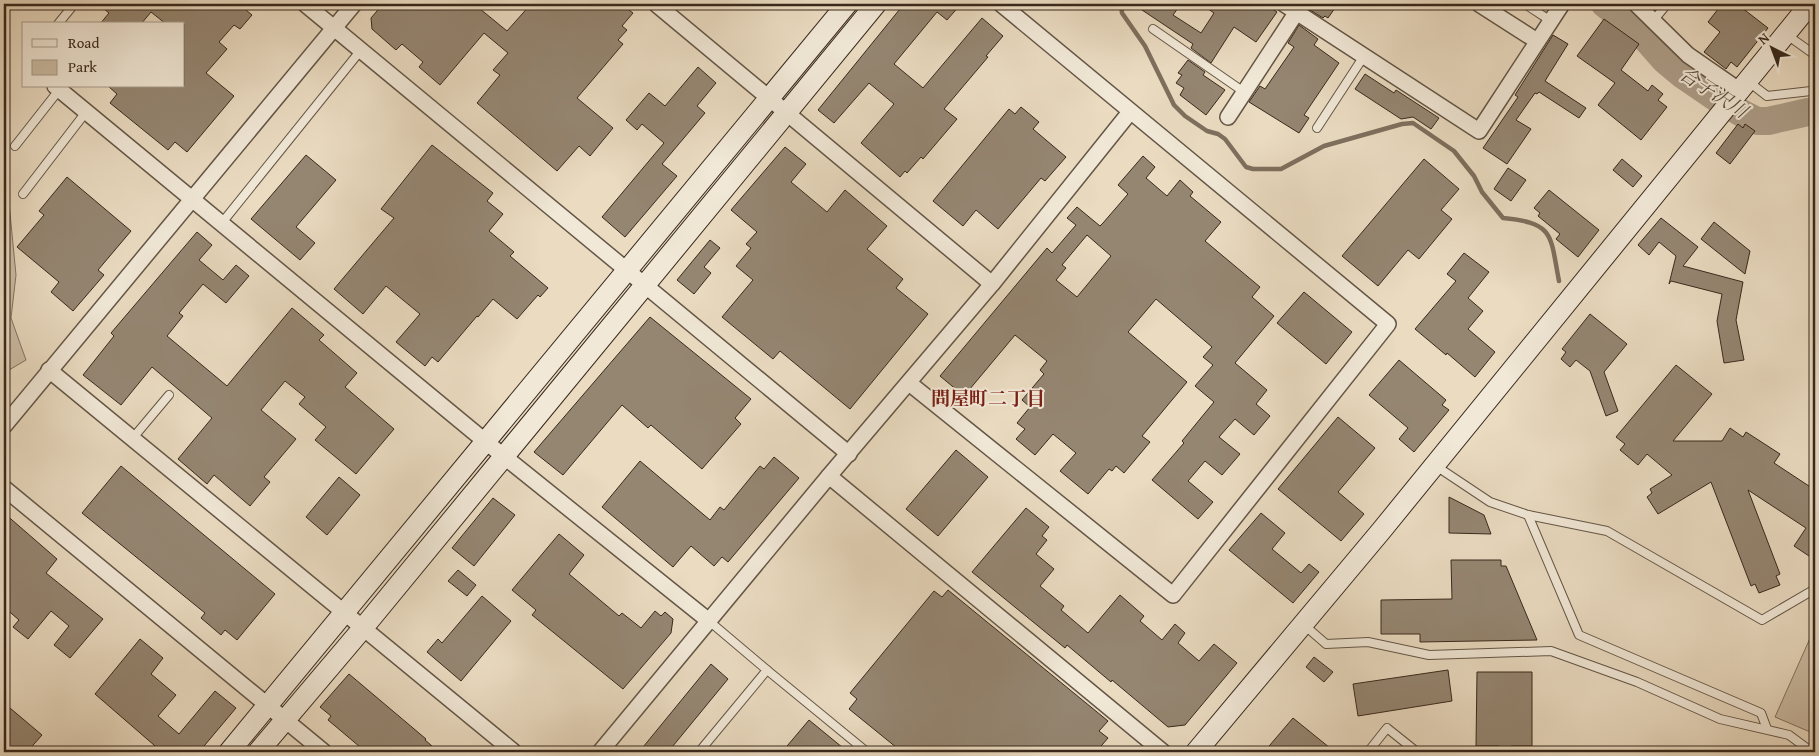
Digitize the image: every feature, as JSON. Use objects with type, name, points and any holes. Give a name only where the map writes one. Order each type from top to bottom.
[{"type":"street","points":[[305,4],[849,454]]},
{"type":"street","points":[[4,426],[354,4]]},
{"type":"street","points":[[656,4],[992,284]]},
{"type":"street","points":[[229,752],[847,4]]},
{"type":"street","points":[[258,752],[363,628],[876,4]]},
{"type":"street","points":[[909,383],[1173,595],[1388,324],[1000,4]]},
{"type":"street","points":[[1479,4],[1537,41]]},
{"type":"street","points":[[1228,118],[1294,6],[1364,56],[1479,132],[1562,4]]},
{"type":"street","points":[[1636,4],[1688,55],[1741,89]]},
{"type":"street","points":[[1196,752],[1435,465],[1810,4]]},
{"type":"street","points":[[57,88],[486,442],[709,621]]},
{"type":"street","points":[[600,752],[829,476],[992,284],[1130,112]]},
{"type":"street","points":[[49,370],[514,752]]},
{"type":"street","points":[[829,476],[1163,752]]},
{"type":"street","points":[[4,488],[324,752]]},
{"type":"lane","points":[[1524,4],[1551,21]]},
{"type":"lane","points":[[1653,21],[1667,4]]},
{"type":"lane","points":[[60,22],[71,8]]},
{"type":"lane","points":[[1153,29],[1244,92]]},
{"type":"lane","points":[[1785,34],[1815,55]]},
{"type":"lane","points":[[221,224],[361,50]]},
{"type":"lane","points":[[1318,128],[1364,56]]},
{"type":"lane","points":[[15,146],[57,88]]},
{"type":"lane","points":[[1741,89],[1768,96],[1811,90],[1815,92]]},
{"type":"lane","points":[[23,194],[86,112]]},
{"type":"lane","points":[[132,438],[168,395]]},
{"type":"lane","points":[[1435,465],[1490,502],[1528,515],[1608,531],[1762,620],[1815,589]]},
{"type":"lane","points":[[1528,515],[1579,635],[1761,712],[1767,729]]},
{"type":"lane","points":[[709,621],[867,752]]},
{"type":"lane","points":[[1303,624],[1326,644],[1368,642],[1429,655],[1551,651],[1637,682],[1720,719],[1767,729],[1789,736],[1812,752]]},
{"type":"lane","points":[[699,752],[767,670]]},
{"type":"lane","points":[[1368,752],[1387,728],[1417,752]]},
{"type":"green space","points":[[4,151],[16,275],[11,318],[26,360],[4,373]]},
{"type":"green space","points":[[1815,627],[1815,734],[1775,717]]},
{"type":"building","points":[[98,4],[252,4],[246,10],[252,15],[240,29],[234,25],[219,42],[227,49],[206,73],[234,96],[187,152],[175,142],[168,150],[110,103],[117,94],[110,88],[185,88],[185,22],[164,22],[151,12],[143,22],[102,22],[109,13]]},
{"type":"building","points":[[383,4],[474,4],[507,31],[531,4],[621,4],[633,13],[622,26],[627,30],[618,40],[623,44],[577,98],[613,128],[590,156],[579,146],[557,171],[477,103],[500,75],[493,70],[508,53],[484,33],[440,85],[419,67],[423,62],[402,44],[396,50],[372,29],[371,18]]},
{"type":"building","points":[[904,4],[961,4],[947,20],[937,12],[894,64],[923,88],[982,18],[1003,36],[986,56],[988,57],[944,109],[957,119],[923,159],[921,157],[907,173],[905,171],[900,177],[861,143],[894,104],[869,83],[834,123],[818,110]]},
{"type":"building","points":[[1133,4],[1181,4],[1173,15],[1201,33],[1214,13],[1201,4],[1265,4],[1277,12],[1256,42],[1234,27],[1211,63],[1191,48],[1193,44]]},
{"type":"building","points":[[1311,4],[1333,4],[1332,6],[1335,8],[1328,18],[1325,16],[1323,18],[1310,10]]},
{"type":"building","points":[[1722,4],[1737,4],[1768,28],[1737,67],[1731,62],[1726,69],[1704,52],[1720,32],[1708,22]]},
{"type":"building","points":[[1604,19],[1639,44],[1621,70],[1648,91],[1652,85],[1663,94],[1658,100],[1667,107],[1641,140],[1598,105],[1615,83],[1577,56]]},
{"type":"building","points":[[1299,25],[1318,39],[1314,45],[1339,63],[1304,115],[1309,118],[1299,133],[1249,102],[1260,86],[1265,89],[1294,47],[1288,43]]},
{"type":"building","points":[[1553,35],[1568,44],[1545,81],[1586,108],[1579,118],[1539,92],[1535,93],[1516,120],[1531,129],[1507,164],[1483,148],[1518,97],[1515,95]]},
{"type":"building","points":[[1188,60],[1205,72],[1203,75],[1225,90],[1206,115],[1180,95],[1184,88],[1176,83],[1182,75],[1178,73]]},
{"type":"building","points":[[698,67],[716,83],[697,106],[705,113],[662,164],[677,176],[625,237],[602,217],[664,143],[642,124],[637,130],[626,120],[649,93],[665,106]]},
{"type":"building","points":[[1365,74],[1394,93],[1396,90],[1439,118],[1431,129],[1413,117],[1401,119],[1355,89]]},
{"type":"building","points":[[1021,107],[1039,122],[1033,129],[1066,157],[1045,181],[1041,178],[998,229],[976,210],[963,226],[933,201],[1009,109],[1015,114]]},
{"type":"building","points":[[1738,124],[1743,128],[1745,124],[1755,131],[1730,164],[1716,153]]},
{"type":"building","points":[[432,145],[493,193],[487,201],[503,214],[489,231],[514,252],[510,256],[548,288],[540,297],[538,295],[517,319],[493,299],[438,362],[432,357],[425,366],[396,342],[420,314],[386,286],[363,314],[334,289],[394,218],[381,209]]},
{"type":"building","points":[[785,147],[806,164],[791,182],[827,212],[845,190],[887,226],[867,249],[903,279],[896,288],[928,314],[850,409],[780,351],[773,359],[722,317],[753,280],[736,266],[751,248],[746,244],[757,232],[731,210]]},
{"type":"building","points":[[306,155],[336,180],[296,227],[315,243],[300,260],[251,219]]},
{"type":"building","points":[[1143,156],[1155,167],[1146,178],[1167,196],[1180,180],[1193,192],[1190,196],[1221,222],[1205,241],[1260,287],[1252,297],[1274,316],[1235,363],[1267,390],[1256,404],[1270,416],[1254,435],[1235,419],[1219,437],[1240,454],[1222,475],[1205,461],[1188,481],[1213,502],[1198,519],[1152,480],[1184,443],[1182,441],[1214,402],[1195,386],[1213,365],[1203,357],[1212,347],[1156,299],[1128,332],[1187,382],[1142,436],[1150,442],[1124,473],[1116,466],[1112,471],[1109,469],[1088,494],[1060,471],[1076,453],[1053,434],[1035,455],[1016,439],[1025,429],[1017,423],[1030,407],[1022,400],[1044,374],[1040,370],[1047,361],[1015,335],[964,396],[940,376],[1047,248],[1052,253],[1076,225],[1067,218],[1077,207],[1100,226],[1128,194],[1118,185]],"holes":[[[1087,235],[1111,256],[1077,297],[1056,280],[1066,268],[1062,265]]]},
{"type":"building","points":[[1424,159],[1459,189],[1441,210],[1452,219],[1419,259],[1408,250],[1378,286],[1342,256]]},
{"type":"building","points":[[1622,159],[1642,176],[1633,187],[1613,170]]},
{"type":"building","points":[[1508,168],[1526,180],[1511,201],[1494,189]]},
{"type":"building","points":[[67,177],[131,231],[98,270],[104,275],[73,311],[51,292],[59,282],[17,247],[44,215],[39,211]]},
{"type":"building","points":[[1549,190],[1599,230],[1578,257],[1556,239],[1560,234],[1538,216],[1540,213],[1534,208]]},
{"type":"building","points":[[1661,218],[1698,247],[1683,266],[1743,282],[1736,320],[1744,360],[1724,363],[1717,321],[1722,294],[1671,281],[1669,284],[1676,256],[1659,242],[1649,255],[1638,245]]},
{"type":"building","points":[[1714,222],[1750,251],[1745,274],[1701,239]]},
{"type":"building","points":[[197,232],[212,245],[199,260],[223,280],[236,265],[249,276],[226,303],[203,284],[179,313],[183,316],[167,336],[227,386],[292,308],[324,335],[319,340],[357,373],[345,387],[394,429],[356,474],[315,440],[326,427],[299,404],[305,397],[285,381],[261,410],[296,439],[264,477],[270,482],[250,506],[214,475],[207,484],[178,459],[212,418],[152,367],[121,405],[83,375],[114,336],[111,333]]},
{"type":"building","points":[[710,240],[720,248],[704,267],[711,273],[694,294],[677,280]]},
{"type":"building","points":[[1464,253],[1489,272],[1468,298],[1483,311],[1468,329],[1495,352],[1475,377],[1415,329],[1456,281],[1447,274]]},
{"type":"building","points":[[1304,292],[1352,332],[1326,364],[1277,323]]},
{"type":"building","points":[[1590,314],[1627,344],[1604,372],[1618,411],[1606,416],[1590,371],[1576,360],[1570,367],[1561,359],[1566,352],[1562,349]]},
{"type":"building","points":[[650,317],[751,399],[735,418],[741,424],[702,469],[651,425],[648,428],[622,405],[563,475],[534,452]]},
{"type":"building","points":[[1399,360],[1446,400],[1442,405],[1449,410],[1414,452],[1399,439],[1408,428],[1369,395]]},
{"type":"building","points":[[1676,365],[1712,394],[1673,441],[1722,441],[1730,428],[1743,437],[1746,432],[1780,454],[1774,463],[1815,490],[1815,560],[1794,546],[1806,528],[1748,490],[1780,574],[1776,576],[1780,585],[1759,593],[1755,584],[1751,586],[1711,482],[1658,514],[1647,497],[1652,493],[1650,489],[1672,475],[1647,454],[1638,465],[1620,450],[1625,444],[1616,437]]},
{"type":"building","points":[[1338,417],[1375,448],[1338,492],[1364,514],[1341,541],[1278,489]]},
{"type":"building","points":[[956,450],[988,477],[938,536],[906,509]]},
{"type":"building","points":[[774,457],[799,478],[728,562],[722,557],[714,566],[691,546],[673,567],[602,507],[640,461],[710,520],[720,507],[724,510],[760,466],[764,469]]},
{"type":"building","points":[[121,466],[275,594],[237,640],[225,630],[221,635],[201,618],[205,613],[82,513]]},
{"type":"building","points":[[339,477],[360,495],[327,535],[306,517]]},
{"type":"building","points":[[1449,497],[1484,515],[1491,534],[1449,533]]},
{"type":"building","points":[[493,498],[515,515],[474,566],[452,548]]},
{"type":"building","points":[[1026,508],[1049,527],[1042,536],[1047,540],[1036,554],[1054,569],[1040,586],[1064,606],[1061,610],[1088,633],[1120,595],[1144,616],[1140,621],[1162,640],[1175,624],[1185,633],[1178,643],[1199,661],[1214,644],[1237,663],[1185,725],[1168,727],[1112,680],[1111,682],[1067,645],[1065,648],[972,572]]},
{"type":"building","points":[[4,513],[57,559],[46,573],[103,619],[70,658],[54,645],[69,626],[51,611],[28,639],[13,627],[19,620],[4,607]]},
{"type":"building","points":[[1261,513],[1285,533],[1272,549],[1301,573],[1309,564],[1319,572],[1293,603],[1229,550]]},
{"type":"building","points":[[559,534],[584,555],[569,574],[619,616],[622,613],[641,628],[655,611],[661,616],[665,612],[673,619],[671,633],[623,689],[532,615],[536,610],[512,590]]},
{"type":"building","points":[[1451,560],[1501,560],[1501,566],[1506,566],[1537,640],[1420,642],[1420,634],[1381,634],[1381,600],[1452,599]]},
{"type":"building","points":[[458,570],[476,585],[467,596],[448,581]]},
{"type":"building","points":[[948,590],[1108,721],[1099,731],[1108,738],[1096,752],[902,752],[849,709],[857,699],[850,693],[934,591],[942,597]]},
{"type":"building","points":[[482,596],[511,621],[461,681],[427,652],[438,639],[442,643]]},
{"type":"building","points":[[140,639],[163,658],[151,674],[176,695],[158,716],[179,734],[215,691],[236,708],[199,752],[162,752],[95,694]]},
{"type":"building","points":[[1314,657],[1333,672],[1324,682],[1306,667]]},
{"type":"building","points":[[711,664],[728,679],[668,752],[639,752]]},
{"type":"building","points":[[1448,670],[1452,701],[1358,716],[1353,684]]},
{"type":"building","points":[[1477,672],[1532,672],[1532,746],[1511,746],[1511,752],[1499,752],[1499,746],[1476,746]]},
{"type":"building","points":[[349,674],[439,752],[366,752],[328,720],[331,716],[320,707]]},
{"type":"building","points":[[4,703],[42,735],[27,752],[8,752],[4,749]]},
{"type":"building","points":[[1293,718],[1335,752],[1264,752]]},
{"type":"building","points":[[809,720],[848,752],[782,752]]},
{"type":"waterway","points":[[1121,4],[1122,13],[1145,46],[1174,105],[1185,116],[1207,131],[1218,134],[1225,139],[1246,167],[1253,169],[1281,169],[1324,146],[1402,124],[1413,123],[1454,151],[1474,176],[1482,192],[1503,218],[1532,223],[1547,234],[1554,252],[1559,281]]},
{"type":"waterway","name":"合子沢川","points":[[1605,4],[1643,35],[1665,60],[1683,75],[1745,115],[1757,121],[1768,121],[1815,112]]},
{"type":"district","name":"問屋町二丁目","points":[[988,398]]}]
